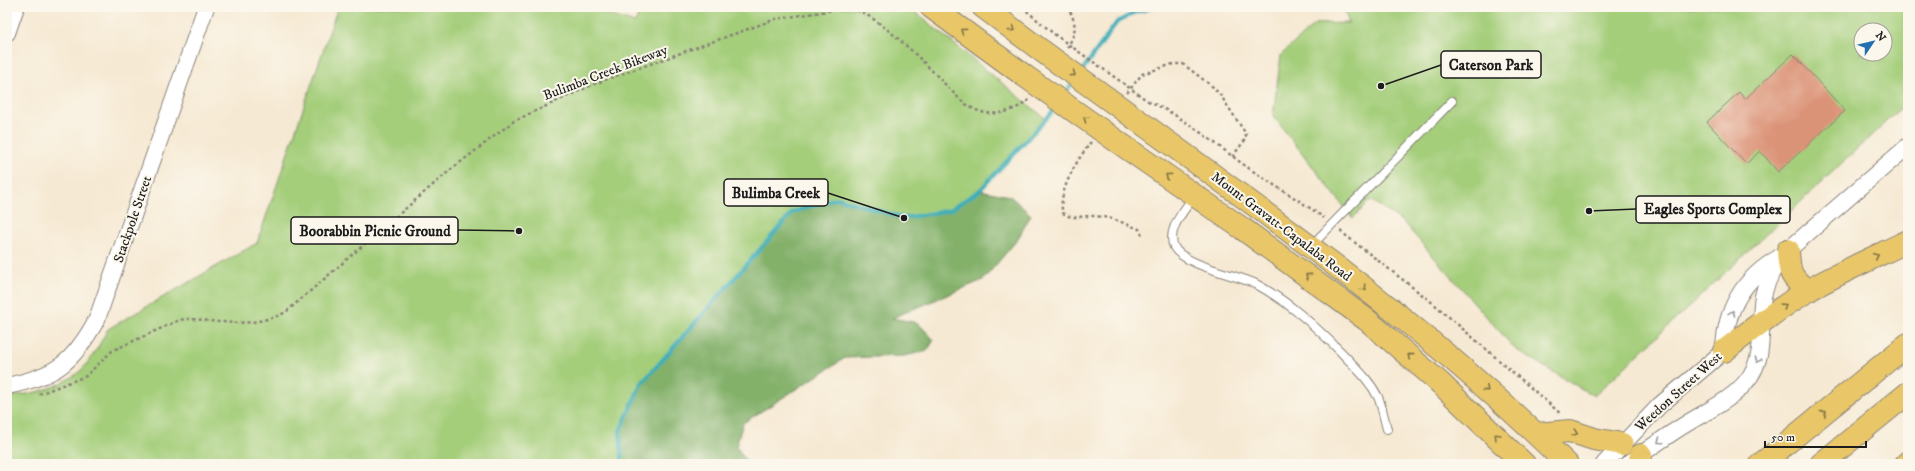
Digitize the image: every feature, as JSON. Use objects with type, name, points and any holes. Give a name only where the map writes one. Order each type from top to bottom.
[{"type":"highway","name":"Mount Gravatt-Capalaba Road","points":[[931,7],[1022,74],[1194,195],[1367,320],[1439,382],[1524,464]]},
{"type":"highway","name":"Mount Gravatt-Capalaba Road","points":[[983,7],[1053,46],[1136,118],[1311,246],[1434,344],[1537,434],[1567,464]]},
{"type":"highway","points":[[1724,351],[1762,321],[1808,291],[1843,271],[1908,241]]},
{"type":"highway","points":[[1784,253],[1792,276],[1808,291]]},
{"type":"highway","points":[[1761,464],[1908,344]]},
{"type":"highway","points":[[1821,464],[1908,393]]},
{"type":"highway","points":[[1537,434],[1570,431],[1594,439],[1622,444]]},
{"type":"street","points":[[7,33],[16,7]]},
{"type":"street","name":"Stackpole Street","points":[[7,386],[32,381],[50,373],[69,360],[84,342],[97,319],[206,7]]},
{"type":"street","name":"Weedon Street West","points":[[1604,464],[1660,405],[1724,351],[1725,330],[1739,295],[1754,275],[1764,266],[1784,253],[1908,146]]},
{"type":"street","name":"Weedon Street West","points":[[1636,461],[1685,425],[1729,398],[1746,383],[1758,361],[1762,338],[1762,302],[1766,283],[1784,253]]},
{"type":"lane","points":[[1311,246],[1452,101]]},
{"type":"lane","name":"Mount Gravatt-Capalaba Road","points":[[1194,195],[1174,227],[1172,238],[1178,252],[1190,260],[1255,284],[1305,316],[1366,380],[1378,398],[1387,429]]},
{"type":"path","points":[[1022,7],[1053,46],[1148,101],[1167,109],[1252,170],[1298,198],[1434,304],[1554,409],[1567,418]]},
{"type":"path","points":[[1053,46],[1074,37],[1076,29],[1068,7]]},
{"type":"path","name":"Bulimba Creek Bikeway","points":[[37,394],[44,393],[86,376],[112,351],[180,320],[189,318],[222,322],[256,322],[270,319],[286,312],[449,171],[514,121],[594,84],[776,19],[847,8],[859,10],[887,31],[924,63],[960,99],[976,110],[985,113],[1004,112],[1024,105],[1035,94]]},
{"type":"green space","points":[[338,7],[586,7],[635,23],[642,7],[909,7],[1046,119],[980,190],[950,210],[904,218],[837,198],[793,212],[718,298],[620,431],[622,464],[7,464],[7,396],[45,390],[64,382],[80,371],[88,362],[108,329],[257,243]]},
{"type":"green space","points":[[1343,7],[1908,7],[1908,101],[1594,396],[1516,350],[1403,222],[1371,200],[1353,218],[1273,116],[1281,55],[1315,24],[1349,23]]},
{"type":"green space","points":[[980,190],[1010,196],[1031,215],[1017,240],[983,280],[892,318],[918,323],[934,340],[927,351],[904,356],[845,358],[743,423],[736,446],[745,460],[751,464],[622,464],[620,431],[641,384],[793,212],[837,198],[904,218],[950,210]]},
{"type":"building","points":[[1793,54],[1845,111],[1778,172],[1760,151],[1746,164],[1707,122],[1739,92],[1745,99]]},
{"type":"waterway","points":[[1081,72],[1117,22],[1136,12],[1156,7]]},
{"type":"waterway","points":[[1063,96],[1073,82]]},
{"type":"waterway","points":[[622,464],[620,431],[641,384],[793,212],[837,198],[904,218],[950,210],[980,190],[1056,107]]},
{"type":"place","name":"Caterson Park","points":[[1381,86]]},
{"type":"place","name":"Eagles Sports Complex","points":[[1589,211]]},
{"type":"place","name":"Bulimba Creek","points":[[904,218]]},
{"type":"place","name":"Boorabbin Picnic Ground","points":[[519,231]]}]
